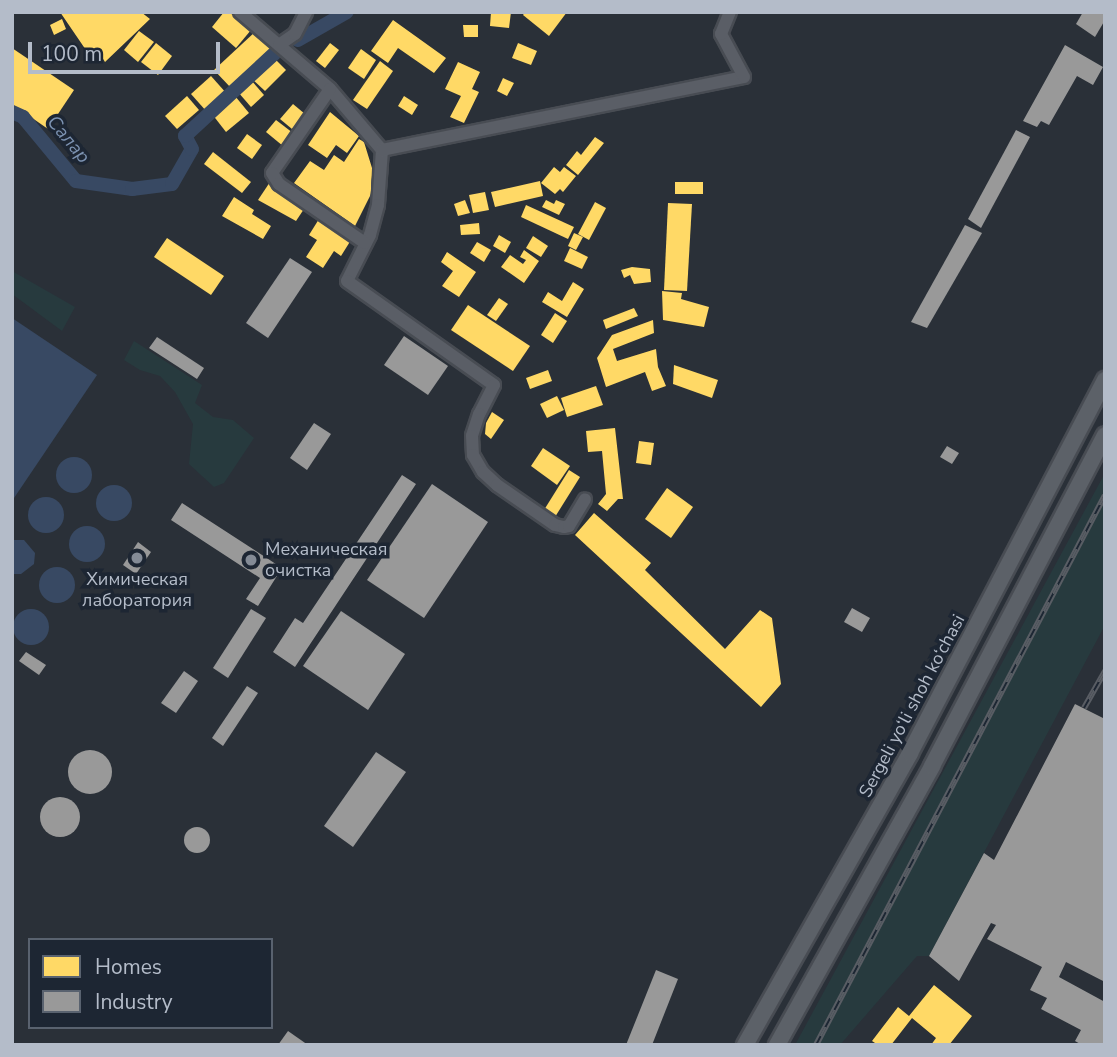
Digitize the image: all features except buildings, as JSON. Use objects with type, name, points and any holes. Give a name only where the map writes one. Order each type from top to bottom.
[{"type":"main road","name":"Sergeli yo‘li shoh ko‘chasi","points":[[745,1045],[904,765],[1105,380]]},
{"type":"main road","points":[[777,1045],[932,766],[1105,435]]},
{"type":"street","points":[[240,12],[330,89],[382,150],[378,205],[365,243],[347,281],[495,387],[479,414],[472,436],[473,455],[483,472],[555,525],[569,526],[585,499]]},
{"type":"street","points":[[279,46],[295,34],[306,12]]},
{"type":"street","points":[[382,150],[744,77],[721,34],[730,12]]},
{"type":"street","points":[[330,89],[272,173],[279,184],[365,243]]},
{"type":"green space","points":[[12,271],[75,307],[62,331],[12,294]]},
{"type":"green space","points":[[134,341],[202,385],[195,403],[213,417],[233,420],[254,438],[224,483],[214,487],[189,464],[193,424],[175,392],[160,376],[140,370],[124,360]]},
{"type":"green space","points":[[1105,473],[1105,625],[929,956],[917,956],[840,1045],[795,1045]]},
{"type":"water","points":[[12,318],[97,375],[12,501]]},
{"type":"water","points":[[74,457],[86,463],[92,475],[86,487],[74,493],[62,487],[56,475],[62,463]]},
{"type":"water","points":[[114,485],[126,491],[132,503],[126,515],[114,521],[102,515],[96,503],[102,491]]},
{"type":"water","points":[[46,497],[58,503],[64,515],[58,527],[46,533],[34,527],[28,515],[34,503]]},
{"type":"water","points":[[87,526],[99,532],[105,544],[99,556],[87,562],[75,556],[69,544],[75,532]]},
{"type":"water","points":[[12,540],[24,540],[35,553],[34,564],[21,574],[12,574]]},
{"type":"water","points":[[57,567],[69,573],[75,585],[69,597],[57,603],[45,597],[39,585],[45,573]]},
{"type":"water","points":[[31,609],[43,615],[49,627],[43,639],[31,645],[19,639],[13,627],[19,615]]},
{"type":"waterway","name":"Салар","points":[[298,40],[347,12]]},
{"type":"waterway","name":"Салар","points":[[12,112],[23,117],[76,181],[132,189],[172,184],[192,149],[185,136],[275,53]]},
{"type":"railway","points":[[816,1045],[1105,495]]},
{"type":"railway","points":[[1084,708],[1105,671]]},
{"type":"place","name":"Химическая лаборатория","points":[[137,558]]},
{"type":"place","name":"Механическая очистка","points":[[251,560]]}]
